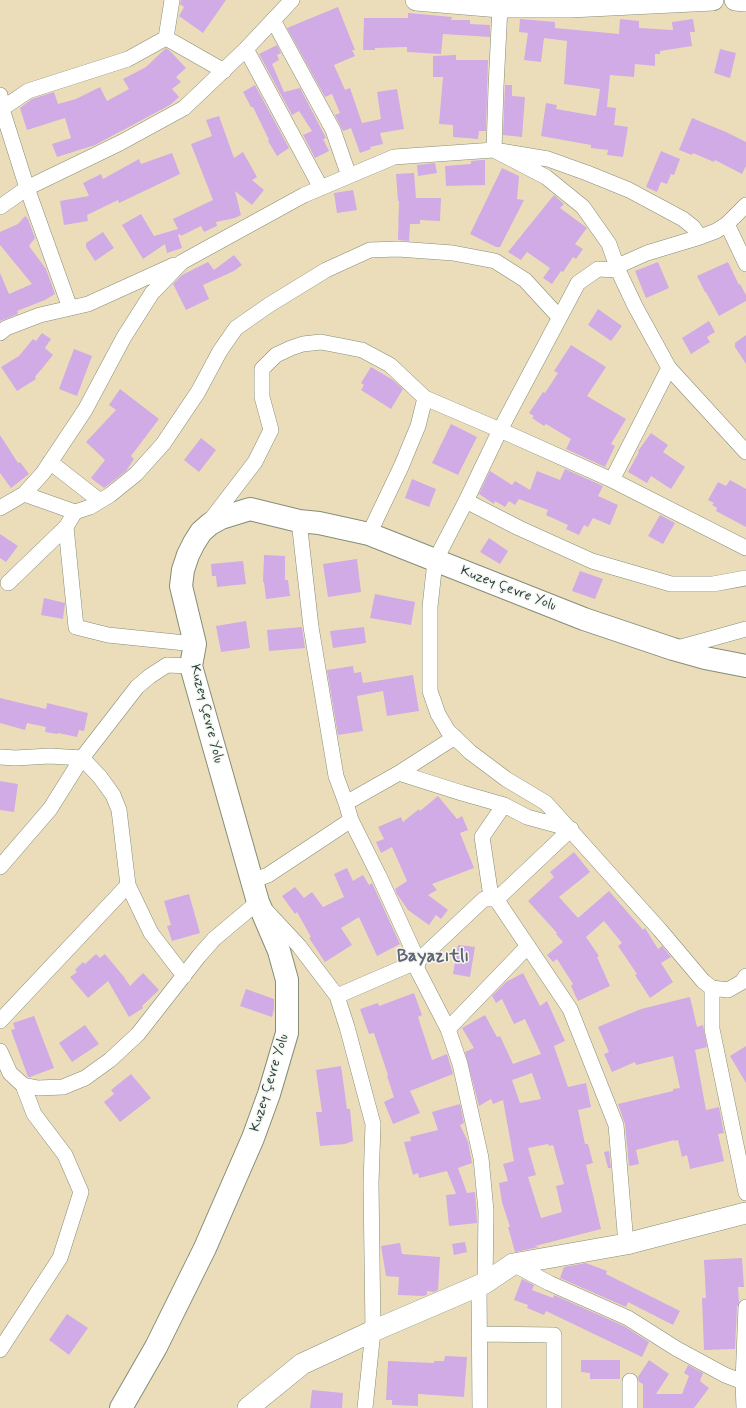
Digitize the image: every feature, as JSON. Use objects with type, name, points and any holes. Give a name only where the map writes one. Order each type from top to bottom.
[{"type":"main road","name":"Kuzey Çevre Yolu","points":[[121,1408],[156,1347],[208,1241],[253,1138],[267,1101],[287,1033],[287,980],[279,951],[258,902],[191,666],[195,644],[181,586],[183,570],[188,555],[201,532],[220,518],[250,509],[299,521],[319,523],[369,534],[584,619],[673,649],[705,658],[746,666]]},
{"type":"street","points":[[166,38],[172,0]]},
{"type":"street","points":[[0,207],[27,188],[120,143],[184,108],[246,49],[292,0]]},
{"type":"street","points":[[416,0],[500,7],[570,7],[686,0],[713,0]]},
{"type":"street","points":[[735,0],[746,1]]},
{"type":"street","points":[[494,150],[500,7]]},
{"type":"street","points":[[273,20],[333,130],[349,176]]},
{"type":"street","points":[[166,38],[224,71]]},
{"type":"street","points":[[70,308],[27,188],[1,105],[28,91],[128,59],[166,38]]},
{"type":"street","points":[[246,49],[321,188]]},
{"type":"street","points":[[494,150],[546,177],[583,207],[609,244],[618,270],[648,332],[669,368],[746,452]]},
{"type":"street","points":[[0,333],[6,328],[40,315],[88,304],[182,262],[304,195],[394,156],[494,150],[548,159],[588,172],[629,190],[683,219],[693,227],[700,237]]},
{"type":"street","points":[[618,270],[620,265],[647,253],[716,231],[727,224],[746,205]]},
{"type":"street","points":[[727,224],[746,264]]},
{"type":"street","points":[[24,494],[75,512],[90,507],[110,495],[136,474],[163,444],[198,392],[220,351],[236,328],[269,305],[326,270],[370,250],[398,249],[453,253],[495,261],[525,280],[559,317]]},
{"type":"street","points":[[0,508],[24,494],[50,462],[85,410],[124,337],[152,293],[182,262]]},
{"type":"street","points":[[618,270],[598,269],[578,283],[500,430],[435,561],[430,607],[430,691],[438,714],[448,731],[470,752],[506,779],[546,803],[703,980],[712,988],[728,990],[742,982],[746,976]]},
{"type":"street","points":[[201,532],[255,462],[271,430],[262,397],[262,369],[276,356],[303,344],[321,342],[362,350],[390,365],[425,398],[612,480],[746,548]]},
{"type":"street","points":[[612,480],[669,368]]},
{"type":"street","points":[[369,534],[401,467],[418,426],[425,398]]},
{"type":"street","points":[[50,462],[100,501]]},
{"type":"street","points":[[466,501],[519,528],[592,560],[671,584],[713,584],[746,578]]},
{"type":"street","points":[[8,583],[66,528],[75,512]]},
{"type":"street","points":[[299,521],[312,635],[336,776],[351,820],[379,876],[418,961],[417,969],[448,1029],[460,1064],[481,1158],[486,1211],[479,1334],[480,1408]]},
{"type":"street","points":[[66,528],[76,627],[108,635],[195,644]]},
{"type":"street","points":[[673,649],[746,629]]},
{"type":"street","points":[[0,867],[50,809],[82,758],[136,687],[167,665],[191,666]]},
{"type":"street","points":[[346,803],[399,773],[455,737]]},
{"type":"street","points":[[0,756],[15,758],[50,756],[82,758],[100,777],[113,795],[119,810],[128,885],[151,933],[184,976]]},
{"type":"street","points":[[399,773],[462,793],[504,804],[527,817],[571,830]]},
{"type":"street","points":[[504,804],[482,837],[490,890],[570,1009],[616,1125],[626,1244]]},
{"type":"street","points":[[252,882],[268,875],[351,820]]},
{"type":"street","points":[[337,996],[418,961],[484,899],[497,899],[571,830]]},
{"type":"street","points":[[0,1021],[128,885]]},
{"type":"street","points":[[23,1085],[38,1088],[63,1087],[85,1078],[110,1060],[138,1034],[214,939],[258,902],[299,946],[337,996],[373,1124],[371,1184],[373,1331],[365,1408]]},
{"type":"street","points":[[448,1029],[528,946]]},
{"type":"street","points":[[712,988],[712,1029],[746,1193]]},
{"type":"street","points":[[0,1051],[10,1073],[23,1085],[34,1114],[65,1155],[81,1192],[60,1258],[0,1350]]},
{"type":"street","points":[[251,1407],[302,1364],[373,1331],[482,1284],[513,1264],[626,1244],[746,1213]]},
{"type":"street","points":[[513,1264],[549,1283],[628,1318],[677,1349],[725,1374],[744,1382]]},
{"type":"street","points":[[744,1408],[746,1307]]},
{"type":"street","points":[[479,1334],[554,1335],[554,1408]]},
{"type":"street","points":[[630,1381],[630,1408]]},
{"type":"building","points":[[181,0],[226,0],[203,33],[179,16],[184,7],[180,4]]},
{"type":"building","points":[[338,7],[355,50],[352,50],[355,56],[334,65],[345,90],[350,88],[362,123],[381,119],[377,92],[397,89],[404,129],[380,133],[383,144],[370,147],[371,149],[360,153],[351,128],[343,131],[335,115],[340,113],[332,94],[325,97],[287,28]]},
{"type":"building","points":[[408,13],[452,17],[451,20],[470,20],[470,24],[490,25],[490,37],[443,34],[441,54],[407,52],[407,47],[363,50],[364,18],[408,18]]},
{"type":"building","points":[[520,19],[555,22],[555,28],[619,34],[620,19],[639,21],[639,28],[673,30],[672,22],[693,19],[695,32],[690,32],[692,46],[660,51],[660,54],[655,54],[655,66],[635,64],[634,77],[610,75],[607,107],[616,108],[614,125],[628,127],[623,157],[607,155],[608,150],[591,148],[591,145],[541,136],[546,103],[557,105],[556,109],[596,116],[600,89],[564,84],[567,41],[544,38],[541,62],[524,60],[528,33],[519,32]]},
{"type":"building","points":[[277,45],[281,53],[277,55],[279,60],[272,64],[284,92],[300,88],[326,138],[323,139],[329,151],[315,158],[303,135],[312,131],[299,111],[292,115],[259,54]]},
{"type":"building","points":[[166,48],[186,68],[176,77],[181,82],[172,89],[179,97],[170,105],[95,145],[57,157],[52,144],[71,138],[65,118],[27,130],[20,108],[32,99],[54,92],[58,104],[76,99],[100,87],[107,101],[129,89],[123,79],[146,67]]},
{"type":"building","points":[[720,49],[736,53],[730,78],[714,73]]},
{"type":"building","points":[[456,55],[456,60],[488,60],[486,131],[479,131],[478,139],[453,137],[453,125],[439,124],[443,77],[433,77],[433,56]]},
{"type":"building","points":[[255,85],[289,148],[277,156],[268,141],[269,140],[253,107],[251,107],[243,92]]},
{"type":"building","points":[[505,85],[512,85],[512,96],[525,97],[522,137],[503,135]]},
{"type":"building","points":[[219,116],[234,158],[243,152],[257,177],[252,180],[264,190],[252,205],[235,191],[241,215],[235,218],[216,222],[217,226],[204,232],[201,226],[181,236],[180,234],[178,235],[182,248],[167,253],[165,244],[143,259],[122,225],[141,214],[154,236],[178,229],[173,219],[213,200],[191,144],[212,136],[206,120]]},
{"type":"building","points":[[692,118],[746,142],[746,166],[742,174],[715,160],[714,162],[693,153],[692,155],[679,150]]},
{"type":"building","points":[[661,151],[680,159],[674,175],[671,174],[667,184],[661,182],[657,192],[646,187]]},
{"type":"building","points":[[172,153],[180,174],[119,203],[118,200],[87,215],[88,221],[64,225],[60,201],[89,196],[83,183],[101,174],[103,179],[139,159],[141,164]]},
{"type":"building","points":[[485,160],[485,185],[446,186],[445,166],[471,164],[471,161]]},
{"type":"building","points":[[435,163],[437,173],[418,176],[417,165]]},
{"type":"building","points":[[502,168],[519,176],[517,199],[524,200],[500,247],[496,247],[470,234]]},
{"type":"building","points":[[414,173],[416,198],[441,198],[440,221],[420,220],[420,224],[410,224],[409,241],[398,240],[399,201],[396,174]]},
{"type":"building","points":[[353,190],[357,210],[337,213],[334,193]]},
{"type":"building","points":[[554,195],[564,204],[560,208],[587,228],[575,244],[583,249],[576,259],[573,257],[563,272],[561,271],[552,284],[543,278],[550,268],[527,252],[521,260],[508,252]]},
{"type":"building","points":[[25,216],[28,219],[35,238],[29,246],[46,269],[55,294],[45,300],[17,311],[18,314],[0,321],[0,273],[9,294],[32,284],[0,245],[0,232],[18,224]]},
{"type":"building","points":[[103,232],[114,248],[95,261],[86,247],[86,243]]},
{"type":"building","points":[[234,255],[242,265],[234,271],[203,285],[209,299],[186,310],[173,284],[182,275],[208,262],[214,270]]},
{"type":"building","points":[[658,262],[669,288],[646,298],[635,271]]},
{"type":"building","points":[[728,262],[739,285],[740,284],[746,295],[746,301],[719,316],[697,276]]},
{"type":"building","points":[[598,309],[622,326],[611,341],[588,325]]},
{"type":"building","points":[[709,321],[715,332],[707,337],[710,342],[691,354],[682,338]]},
{"type":"building","points":[[42,333],[51,339],[45,348],[53,355],[35,377],[36,379],[17,391],[1,367],[19,356],[33,339],[36,341]]},
{"type":"building","points":[[746,335],[746,364],[735,347],[735,343]]},
{"type":"building","points":[[571,345],[606,367],[587,396],[626,419],[611,444],[615,446],[605,467],[566,449],[571,439],[546,424],[544,426],[532,418],[534,416],[529,413],[543,392],[545,393],[558,373],[554,371]]},
{"type":"building","points":[[74,349],[92,356],[77,396],[59,389]]},
{"type":"building","points":[[371,367],[393,380],[403,389],[391,409],[361,390],[364,385],[361,383]]},
{"type":"building","points":[[120,389],[159,419],[131,456],[134,459],[126,471],[104,488],[91,478],[105,460],[86,442],[116,410],[109,405]]},
{"type":"building","points":[[451,424],[477,437],[458,475],[432,463]]},
{"type":"building","points":[[651,433],[668,445],[663,452],[685,467],[671,489],[651,476],[647,483],[628,472],[639,452],[638,451]]},
{"type":"building","points":[[0,435],[18,463],[20,462],[29,474],[11,488],[0,473]]},
{"type":"building","points":[[201,438],[216,450],[199,472],[184,460]]},
{"type":"building","points":[[565,469],[603,486],[598,496],[618,505],[610,525],[593,518],[588,527],[584,525],[579,535],[566,529],[568,525],[546,515],[548,510],[519,499],[515,505],[509,501],[505,507],[495,501],[494,504],[479,494],[490,471],[512,485],[515,481],[530,490],[537,471],[560,480]]},
{"type":"building","points":[[412,479],[436,489],[429,507],[405,498]]},
{"type":"building","points":[[730,480],[746,489],[746,527],[716,511],[717,508],[712,505],[714,503],[708,500],[718,482],[726,486]]},
{"type":"building","points":[[660,515],[675,523],[663,544],[648,536]]},
{"type":"building","points":[[0,534],[18,546],[6,562],[0,558]]},
{"type":"building","points":[[489,538],[508,551],[500,564],[480,552]]},
{"type":"building","points":[[264,555],[285,556],[285,580],[288,580],[290,596],[266,599],[263,582]]},
{"type":"building","points":[[357,559],[361,592],[328,597],[323,564]]},
{"type":"building","points":[[243,561],[246,584],[217,587],[216,576],[212,576],[211,564]]},
{"type":"building","points":[[580,571],[603,579],[595,599],[572,591]]},
{"type":"building","points":[[375,594],[415,602],[411,625],[370,618]]},
{"type":"building","points":[[44,598],[65,603],[63,619],[41,615]]},
{"type":"building","points":[[246,621],[250,648],[221,652],[216,626]]},
{"type":"building","points":[[302,627],[305,648],[269,651],[267,630]]},
{"type":"building","points":[[364,627],[366,643],[333,648],[330,631]]},
{"type":"building","points":[[353,666],[354,673],[361,672],[363,683],[413,675],[419,711],[387,716],[383,691],[357,696],[363,731],[338,735],[327,670]]},
{"type":"building","points":[[0,698],[46,709],[47,703],[88,713],[84,731],[79,730],[77,737],[45,732],[46,727],[27,723],[25,730],[0,723]]},
{"type":"building","points":[[0,781],[18,784],[14,812],[0,810]]},
{"type":"building","points":[[438,796],[457,819],[462,816],[468,830],[460,833],[474,868],[432,884],[437,890],[428,895],[448,910],[441,919],[436,915],[429,925],[408,910],[397,894],[395,889],[407,881],[392,847],[381,853],[376,842],[384,839],[378,827],[401,817],[403,822],[419,809],[420,811]]},
{"type":"building","points":[[574,852],[590,872],[559,897],[578,918],[609,891],[643,930],[645,928],[658,949],[662,946],[671,957],[661,963],[673,982],[650,998],[635,975],[637,974],[618,946],[622,943],[604,921],[586,937],[599,956],[597,957],[610,986],[578,1001],[571,986],[573,984],[557,959],[553,962],[547,955],[563,942],[556,934],[557,933],[528,901],[554,877],[550,872]]},
{"type":"building","points":[[347,868],[353,881],[363,875],[369,885],[372,883],[400,944],[377,956],[359,917],[341,928],[352,945],[325,962],[309,938],[311,937],[297,912],[295,914],[282,896],[295,887],[304,898],[312,892],[323,907],[344,897],[334,874]]},
{"type":"building","points":[[189,894],[200,933],[172,941],[167,926],[171,925],[164,901]]},
{"type":"building","points":[[458,945],[475,947],[470,977],[453,974]]},
{"type":"building","points":[[96,954],[100,958],[105,954],[130,986],[143,973],[159,990],[142,1006],[143,1008],[129,1017],[108,981],[88,998],[70,977],[77,972],[75,970],[83,962],[85,964]]},
{"type":"building","points":[[523,973],[540,1006],[547,1001],[565,1041],[554,1046],[568,1087],[586,1083],[591,1107],[578,1110],[585,1144],[588,1144],[593,1163],[586,1165],[601,1229],[535,1246],[539,1247],[515,1252],[508,1227],[510,1227],[502,1202],[499,1183],[508,1181],[503,1164],[514,1161],[503,1100],[493,1104],[491,1099],[479,1106],[465,1052],[474,1048],[462,1028],[485,1015],[497,1037],[500,1036],[513,1064],[541,1054],[525,1019],[514,1024],[502,999],[496,1003],[492,996],[506,982]],"holes":[[[532,1073],[541,1099],[520,1103],[512,1080]],[[548,1144],[549,1146],[553,1145],[564,1184],[556,1186],[562,1212],[541,1218],[528,1177],[536,1175],[528,1148]]]},
{"type":"building","points":[[246,989],[274,999],[272,1017],[240,1006]]},
{"type":"building","points":[[414,993],[422,1015],[418,1017],[432,1060],[447,1054],[453,1074],[410,1091],[420,1113],[393,1124],[384,1102],[394,1097],[387,1076],[388,1075],[374,1033],[369,1034],[360,1009],[378,1003],[379,1006]]},
{"type":"building","points":[[690,997],[697,1027],[703,1025],[707,1047],[695,1050],[706,1110],[719,1107],[724,1133],[718,1134],[724,1161],[690,1169],[687,1155],[682,1157],[678,1140],[674,1140],[636,1150],[639,1164],[629,1166],[625,1124],[618,1104],[680,1088],[673,1056],[636,1065],[635,1062],[612,1072],[604,1054],[609,1052],[598,1027],[641,1009]]},
{"type":"building","points":[[34,1016],[54,1068],[28,1077],[11,1030],[15,1029],[13,1023]]},
{"type":"building","points":[[85,1025],[99,1044],[72,1062],[59,1043]]},
{"type":"building","points":[[746,1046],[746,1083],[730,1056]]},
{"type":"building","points":[[341,1066],[347,1109],[350,1109],[353,1141],[345,1144],[320,1146],[316,1112],[322,1112],[316,1070]]},
{"type":"building","points":[[131,1074],[151,1098],[120,1122],[104,1102],[114,1094],[111,1090]]},
{"type":"building","points":[[460,1104],[464,1123],[460,1125],[468,1142],[472,1163],[458,1168],[467,1193],[475,1192],[477,1223],[449,1226],[446,1195],[456,1194],[447,1171],[419,1178],[418,1173],[413,1175],[404,1142],[411,1141],[410,1137],[438,1130],[432,1112]]},
{"type":"building","points":[[609,1151],[611,1168],[608,1168],[604,1152]]},
{"type":"building","points":[[465,1242],[467,1252],[454,1255],[452,1244]]},
{"type":"building","points":[[400,1243],[402,1254],[440,1257],[438,1290],[434,1292],[427,1291],[427,1295],[423,1296],[398,1295],[399,1277],[386,1276],[381,1246]]},
{"type":"building","points":[[742,1258],[744,1287],[738,1287],[739,1302],[737,1307],[735,1349],[704,1350],[702,1298],[706,1298],[704,1260]]},
{"type":"building","points":[[586,1263],[607,1271],[606,1274],[680,1311],[673,1325],[628,1302],[626,1307],[560,1278],[564,1267]]},
{"type":"building","points":[[522,1279],[534,1285],[532,1290],[553,1298],[554,1295],[624,1326],[649,1342],[642,1357],[546,1311],[544,1315],[527,1308],[528,1305],[514,1300]]},
{"type":"building","points":[[67,1314],[88,1328],[69,1355],[49,1340]]},
{"type":"building","points":[[445,1356],[467,1357],[464,1397],[418,1394],[418,1406],[392,1405],[392,1400],[386,1400],[388,1361],[434,1363],[434,1361],[444,1361]]},
{"type":"building","points":[[581,1360],[620,1360],[620,1379],[590,1379],[590,1373],[581,1372]]},
{"type":"building","points":[[649,1360],[669,1374],[656,1394],[682,1394],[689,1376],[684,1373],[688,1365],[703,1373],[700,1381],[709,1388],[694,1408],[643,1408],[643,1384],[639,1382],[638,1377]]},
{"type":"building","points":[[312,1390],[343,1393],[342,1408],[310,1408]]},
{"type":"district","name":"Bayazıtlı","points":[[433,957]]}]
